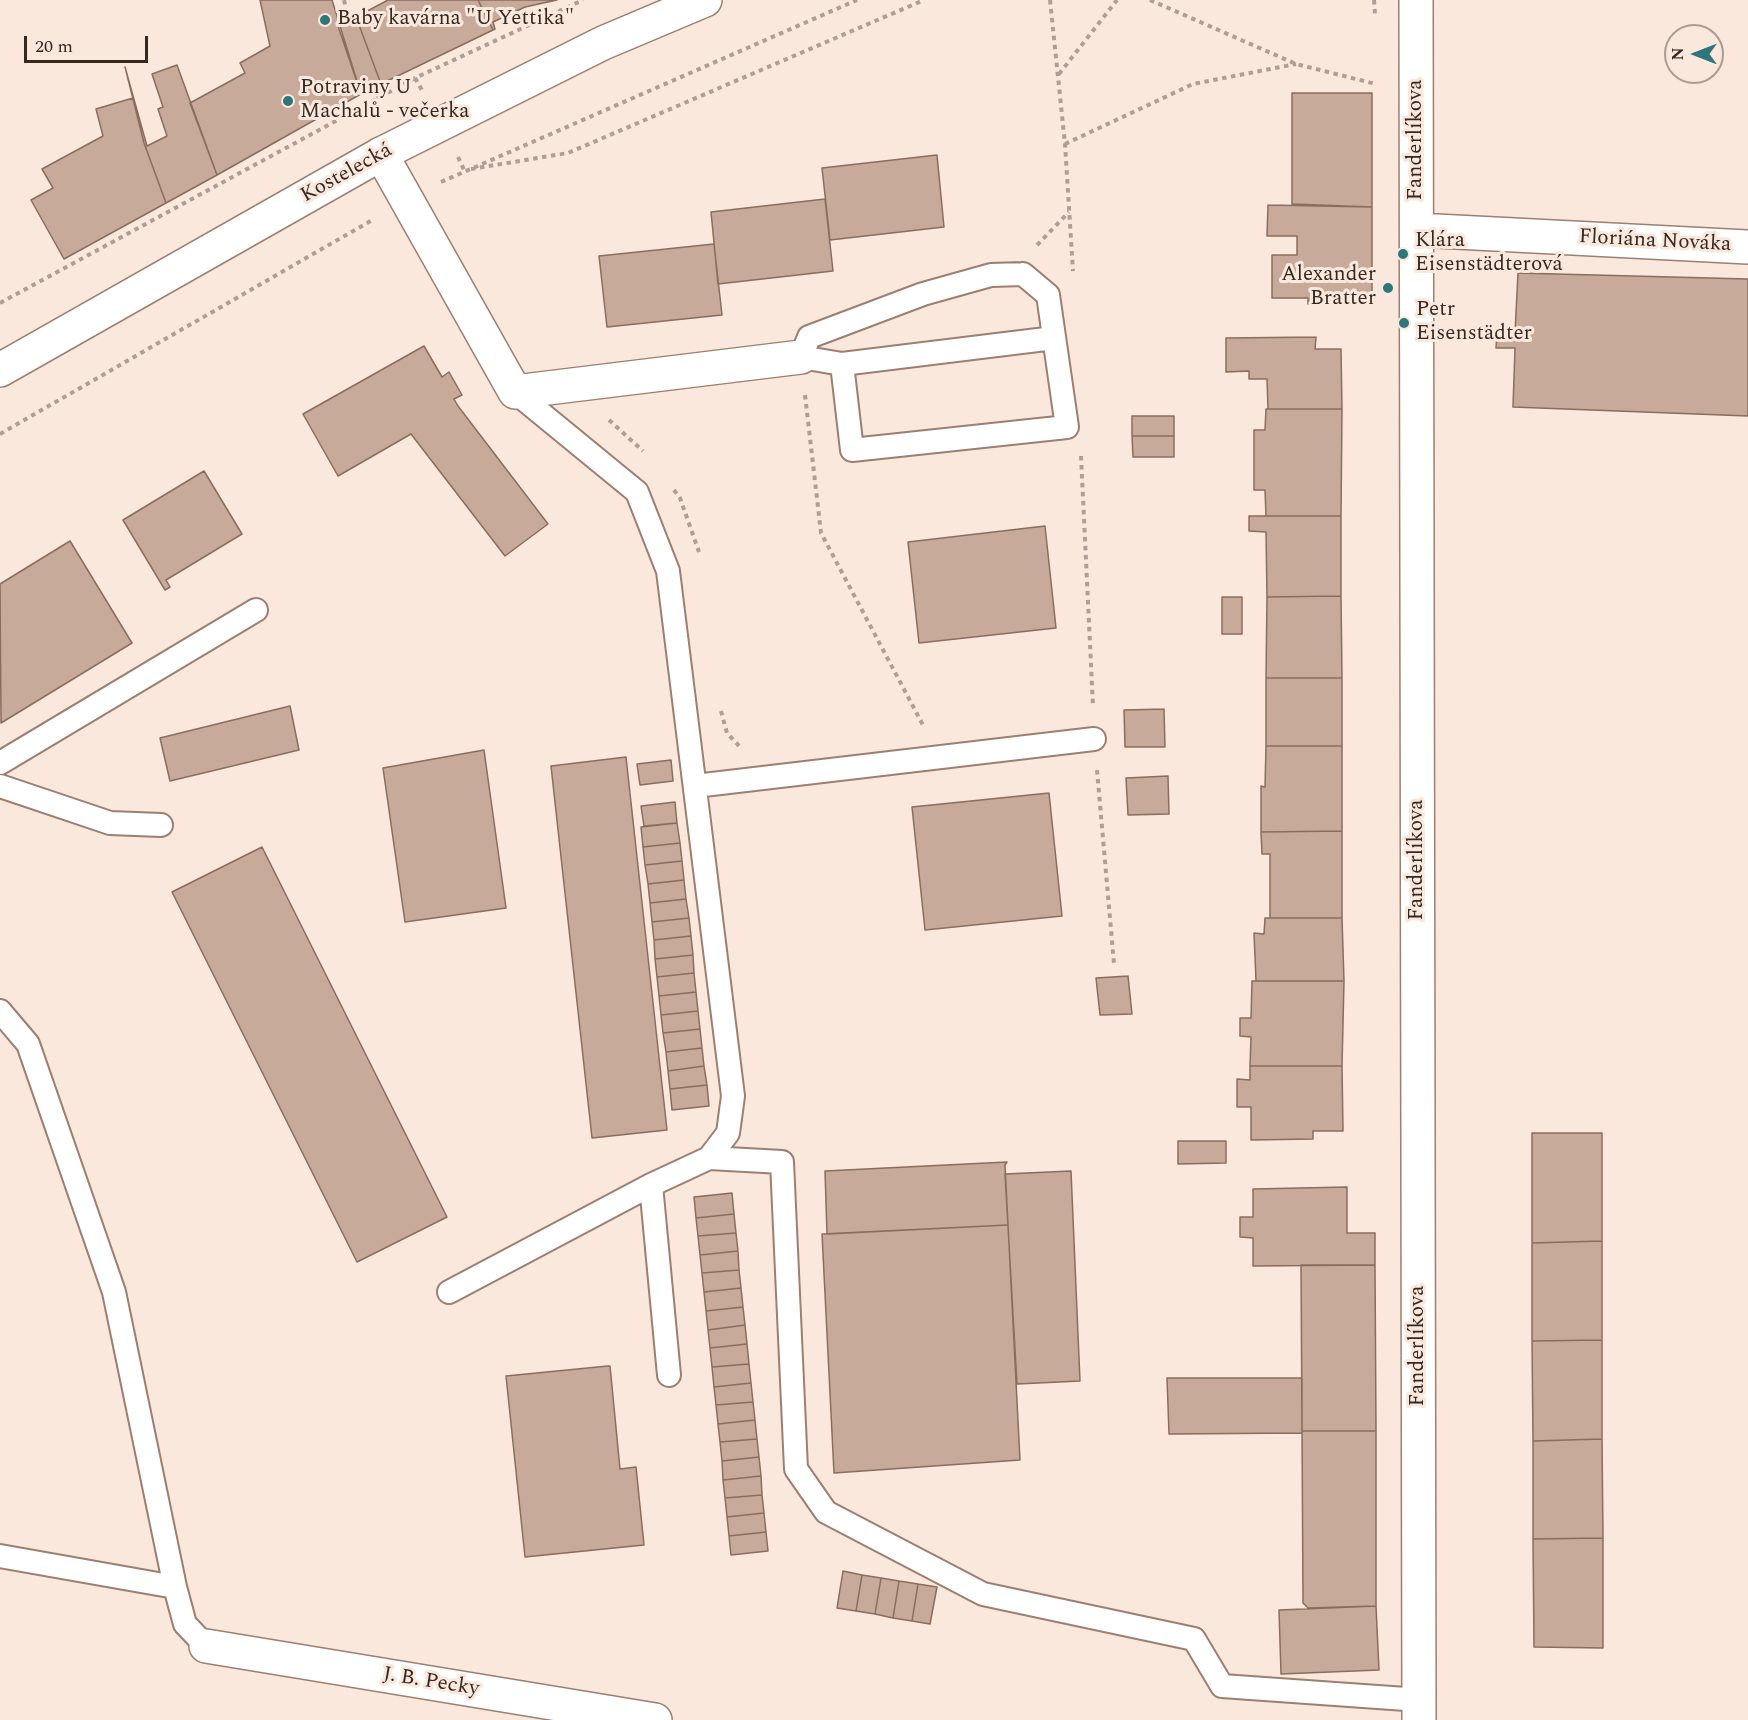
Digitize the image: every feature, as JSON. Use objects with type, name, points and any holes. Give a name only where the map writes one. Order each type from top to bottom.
[{"type":"street","name":"Kostelecká","points":[[0,370],[381,154],[603,43],[705,0]]},
{"type":"street","name":"Fanderlíkova","points":[[1416,0],[1419,1710]]},
{"type":"street","points":[[381,154],[515,392],[801,357]]},
{"type":"street","name":"Floriána Nováka","points":[[1418,230],[1748,247]]},
{"type":"street","name":"J. B. Pecky","points":[[206,1646],[656,1720]]},
{"type":"lane","points":[[842,364],[852,450],[1067,427],[1048,295],[1023,274],[992,275],[923,294],[809,337],[801,357],[842,364],[1054,338]]},
{"type":"lane","points":[[449,1292],[651,1185],[709,1158],[728,1133],[733,1096],[668,571],[637,492],[515,392]]},
{"type":"lane","points":[[0,763],[256,610]]},
{"type":"lane","points":[[695,786],[1094,739]]},
{"type":"lane","points":[[0,786],[110,823],[161,825]]},
{"type":"lane","points":[[0,1011],[28,1044],[114,1292],[175,1587],[185,1624],[206,1646]]},
{"type":"lane","points":[[709,1158],[782,1162],[795,1469],[826,1512],[983,1594],[1194,1639],[1221,1686],[1419,1710]]},
{"type":"lane","points":[[651,1185],[669,1375]]},
{"type":"lane","points":[[0,1556],[175,1587]]},
{"type":"path","points":[[344,0],[349,21]]},
{"type":"path","points":[[0,303],[415,78],[583,0]]},
{"type":"path","points":[[0,434],[406,200],[464,170],[596,116],[857,0]]},
{"type":"path","points":[[464,170],[568,153],[924,0]]},
{"type":"path","points":[[1050,0],[1065,144],[1073,275]]},
{"type":"path","points":[[1059,74],[1117,0]]},
{"type":"path","points":[[1150,0],[1296,64],[1376,84]]},
{"type":"path","points":[[1065,144],[1193,84],[1296,64]]},
{"type":"path","points":[[373,88],[379,98]]},
{"type":"path","points":[[801,357],[820,533],[939,757]]},
{"type":"path","points":[[1081,453],[1094,739],[1114,964]]},
{"type":"building","points":[[260,0],[332,0],[361,94],[217,175],[190,103],[245,73],[240,63],[270,46]]},
{"type":"building","points":[[388,0],[478,0],[493,30],[381,84],[356,17]]},
{"type":"building","points":[[478,0],[557,0],[525,7],[493,22],[495,29],[493,30]]},
{"type":"building","points":[[356,17],[381,84],[361,94],[338,26]]},
{"type":"building","points":[[177,65],[217,175],[166,203],[144,143],[125,67],[147,146],[167,136],[158,109],[163,107],[152,74]]},
{"type":"building","points":[[1292,93],[1372,93],[1372,207],[1292,204]]},
{"type":"building","points":[[133,98],[144,143],[166,203],[64,259],[31,200],[53,188],[42,169],[103,136],[96,109]]},
{"type":"building","points":[[937,155],[944,227],[830,240],[822,168]]},
{"type":"building","points":[[825,199],[833,271],[718,284],[711,212]]},
{"type":"building","points":[[1268,205],[1372,207],[1372,297],[1344,297],[1344,303],[1308,304],[1308,298],[1272,298],[1272,255],[1297,255],[1297,236],[1267,236]]},
{"type":"building","points":[[714,244],[722,315],[607,327],[599,256]]},
{"type":"building","points":[[1518,273],[1748,279],[1748,416],[1513,407],[1515,348],[1496,348],[1497,333],[1515,333]]},
{"type":"building","points":[[1316,337],[1315,349],[1341,349],[1342,409],[1268,409],[1267,379],[1249,379],[1249,371],[1226,372],[1226,338]]},
{"type":"building","points":[[424,346],[442,377],[449,372],[462,395],[454,399],[458,406],[548,524],[505,556],[411,434],[338,476],[303,414]]},
{"type":"building","points":[[1266,409],[1342,409],[1341,516],[1266,516],[1265,490],[1254,490],[1254,430],[1265,430]]},
{"type":"building","points":[[1132,416],[1174,416],[1174,436],[1132,436]]},
{"type":"building","points":[[1132,436],[1174,436],[1174,457],[1133,457]]},
{"type":"building","points":[[204,471],[242,534],[166,580],[170,587],[165,590],[123,520]]},
{"type":"building","points":[[1249,516],[1341,516],[1341,596],[1267,597],[1266,532],[1249,531]]},
{"type":"building","points":[[1045,526],[1056,628],[919,643],[908,542]]},
{"type":"building","points":[[70,541],[132,643],[1,723],[0,584]]},
{"type":"building","points":[[1341,596],[1342,678],[1266,678],[1267,597]]},
{"type":"building","points":[[1222,597],[1242,597],[1242,634],[1222,634]]},
{"type":"building","points":[[1266,678],[1342,678],[1342,746],[1266,746]]},
{"type":"building","points":[[290,706],[299,750],[170,781],[160,738]]},
{"type":"building","points":[[1164,709],[1165,747],[1125,747],[1124,710]]},
{"type":"building","points":[[1266,746],[1342,746],[1342,831],[1261,832],[1261,786],[1265,787]]},
{"type":"building","points":[[484,750],[506,908],[405,922],[383,768]]},
{"type":"building","points":[[626,757],[667,1130],[592,1138],[551,766]]},
{"type":"building","points":[[671,760],[673,781],[640,785],[637,764]]},
{"type":"building","points":[[1168,776],[1169,814],[1128,815],[1126,778]]},
{"type":"building","points":[[1049,793],[1062,916],[925,930],[912,807]]},
{"type":"building","points":[[675,802],[677,823],[644,826],[641,806]]},
{"type":"building","points":[[677,823],[680,843],[643,847],[641,827]]},
{"type":"building","points":[[1342,831],[1342,918],[1270,918],[1270,854],[1262,854],[1261,832]]},
{"type":"building","points":[[680,843],[682,861],[645,865],[643,847]]},
{"type":"building","points":[[262,847],[447,1217],[357,1262],[172,892]]},
{"type":"building","points":[[682,861],[684,880],[648,884],[645,865]]},
{"type":"building","points":[[684,880],[686,899],[650,903],[648,884]]},
{"type":"building","points":[[686,899],[689,918],[652,922],[650,903]]},
{"type":"building","points":[[689,918],[691,936],[654,940],[652,922]]},
{"type":"building","points":[[1265,918],[1342,918],[1344,981],[1256,981],[1254,933],[1264,934]]},
{"type":"building","points":[[691,936],[693,955],[655,959],[654,940]]},
{"type":"building","points":[[693,955],[694,973],[657,977],[655,959]]},
{"type":"building","points":[[694,973],[696,992],[659,996],[657,977]]},
{"type":"building","points":[[1128,976],[1132,1014],[1100,1015],[1096,978]]},
{"type":"building","points":[[1252,981],[1344,981],[1342,1066],[1250,1066],[1251,1037],[1240,1036],[1240,1018],[1251,1018]]},
{"type":"building","points":[[696,992],[698,1011],[661,1015],[659,996]]},
{"type":"building","points":[[698,1011],[700,1029],[663,1033],[661,1015]]},
{"type":"building","points":[[700,1029],[702,1048],[666,1052],[663,1033]]},
{"type":"building","points":[[702,1048],[704,1066],[668,1071],[666,1052]]},
{"type":"building","points":[[704,1066],[707,1085],[670,1089],[668,1071]]},
{"type":"building","points":[[1250,1066],[1342,1066],[1343,1131],[1313,1131],[1313,1139],[1251,1140],[1251,1107],[1237,1107],[1237,1079],[1250,1080]]},
{"type":"building","points":[[707,1085],[709,1106],[672,1110],[670,1089]]},
{"type":"building","points":[[1532,1133],[1602,1133],[1602,1241],[1532,1243]]},
{"type":"building","points":[[1178,1141],[1226,1141],[1226,1163],[1178,1164]]},
{"type":"building","points":[[1007,1162],[1005,1165],[1008,1225],[827,1234],[825,1171]]},
{"type":"building","points":[[1071,1171],[1080,1381],[1017,1384],[1005,1174]]},
{"type":"building","points":[[1347,1187],[1347,1233],[1375,1233],[1375,1265],[1253,1266],[1253,1238],[1240,1237],[1240,1217],[1253,1217],[1253,1189]]},
{"type":"building","points":[[732,1193],[734,1214],[696,1218],[694,1197]]},
{"type":"building","points":[[734,1214],[736,1233],[698,1236],[696,1218]]},
{"type":"building","points":[[1008,1225],[1020,1460],[834,1473],[822,1234]]},
{"type":"building","points":[[736,1233],[738,1251],[700,1255],[698,1236]]},
{"type":"building","points":[[1602,1241],[1602,1340],[1532,1341],[1532,1243]]},
{"type":"building","points":[[738,1251],[739,1270],[702,1273],[700,1255]]},
{"type":"building","points":[[1301,1265],[1375,1265],[1376,1431],[1302,1431]]},
{"type":"building","points":[[739,1270],[741,1288],[704,1292],[702,1273]]},
{"type":"building","points":[[741,1288],[743,1307],[706,1311],[704,1292]]},
{"type":"building","points":[[743,1307],[745,1325],[708,1330],[706,1311]]},
{"type":"building","points":[[745,1325],[747,1344],[710,1348],[708,1330]]},
{"type":"building","points":[[1602,1340],[1602,1439],[1533,1441],[1532,1341]]},
{"type":"building","points":[[747,1344],[749,1364],[712,1367],[710,1348]]},
{"type":"building","points":[[749,1364],[751,1383],[714,1387],[712,1367]]},
{"type":"building","points":[[610,1366],[620,1469],[636,1467],[644,1545],[525,1557],[506,1376]]},
{"type":"building","points":[[1167,1378],[1302,1378],[1302,1433],[1169,1434]]},
{"type":"building","points":[[751,1383],[753,1402],[716,1405],[714,1387]]},
{"type":"building","points":[[753,1402],[755,1420],[718,1424],[716,1405]]},
{"type":"building","points":[[755,1420],[757,1439],[720,1442],[718,1424]]},
{"type":"building","points":[[1302,1431],[1376,1431],[1376,1606],[1308,1608],[1303,1603]]},
{"type":"building","points":[[757,1439],[759,1457],[722,1461],[720,1442]]},
{"type":"building","points":[[1602,1439],[1603,1538],[1533,1539],[1533,1441]]},
{"type":"building","points":[[759,1457],[761,1476],[723,1480],[722,1461]]},
{"type":"building","points":[[761,1476],[762,1495],[725,1498],[723,1480]]},
{"type":"building","points":[[762,1495],[764,1513],[727,1517],[725,1498]]},
{"type":"building","points":[[764,1513],[766,1532],[729,1536],[727,1517]]},
{"type":"building","points":[[766,1532],[768,1551],[731,1555],[729,1536]]},
{"type":"building","points":[[1603,1538],[1603,1648],[1534,1647],[1533,1539]]},
{"type":"building","points":[[843,1571],[862,1575],[856,1611],[837,1608]]},
{"type":"building","points":[[862,1575],[881,1578],[875,1614],[856,1611]]},
{"type":"building","points":[[881,1578],[899,1581],[893,1618],[875,1614]]},
{"type":"building","points":[[899,1581],[918,1584],[912,1621],[893,1618]]},
{"type":"building","points":[[918,1584],[937,1587],[930,1624],[912,1621]]},
{"type":"building","points":[[1376,1606],[1379,1670],[1281,1674],[1279,1610]]},
{"type":"place","name":"Baby kavárna \"U Yettika\"","points":[[325,20]]},
{"type":"place","name":"Potraviny U Machalů - večerka","points":[[288,101]]},
{"type":"place","name":"Klára Eisenstädterová","points":[[1403,254]]},
{"type":"place","name":"Alexander Bratter","points":[[1388,288]]},
{"type":"place","name":"Petr Eisenstädter","points":[[1404,323]]}]
